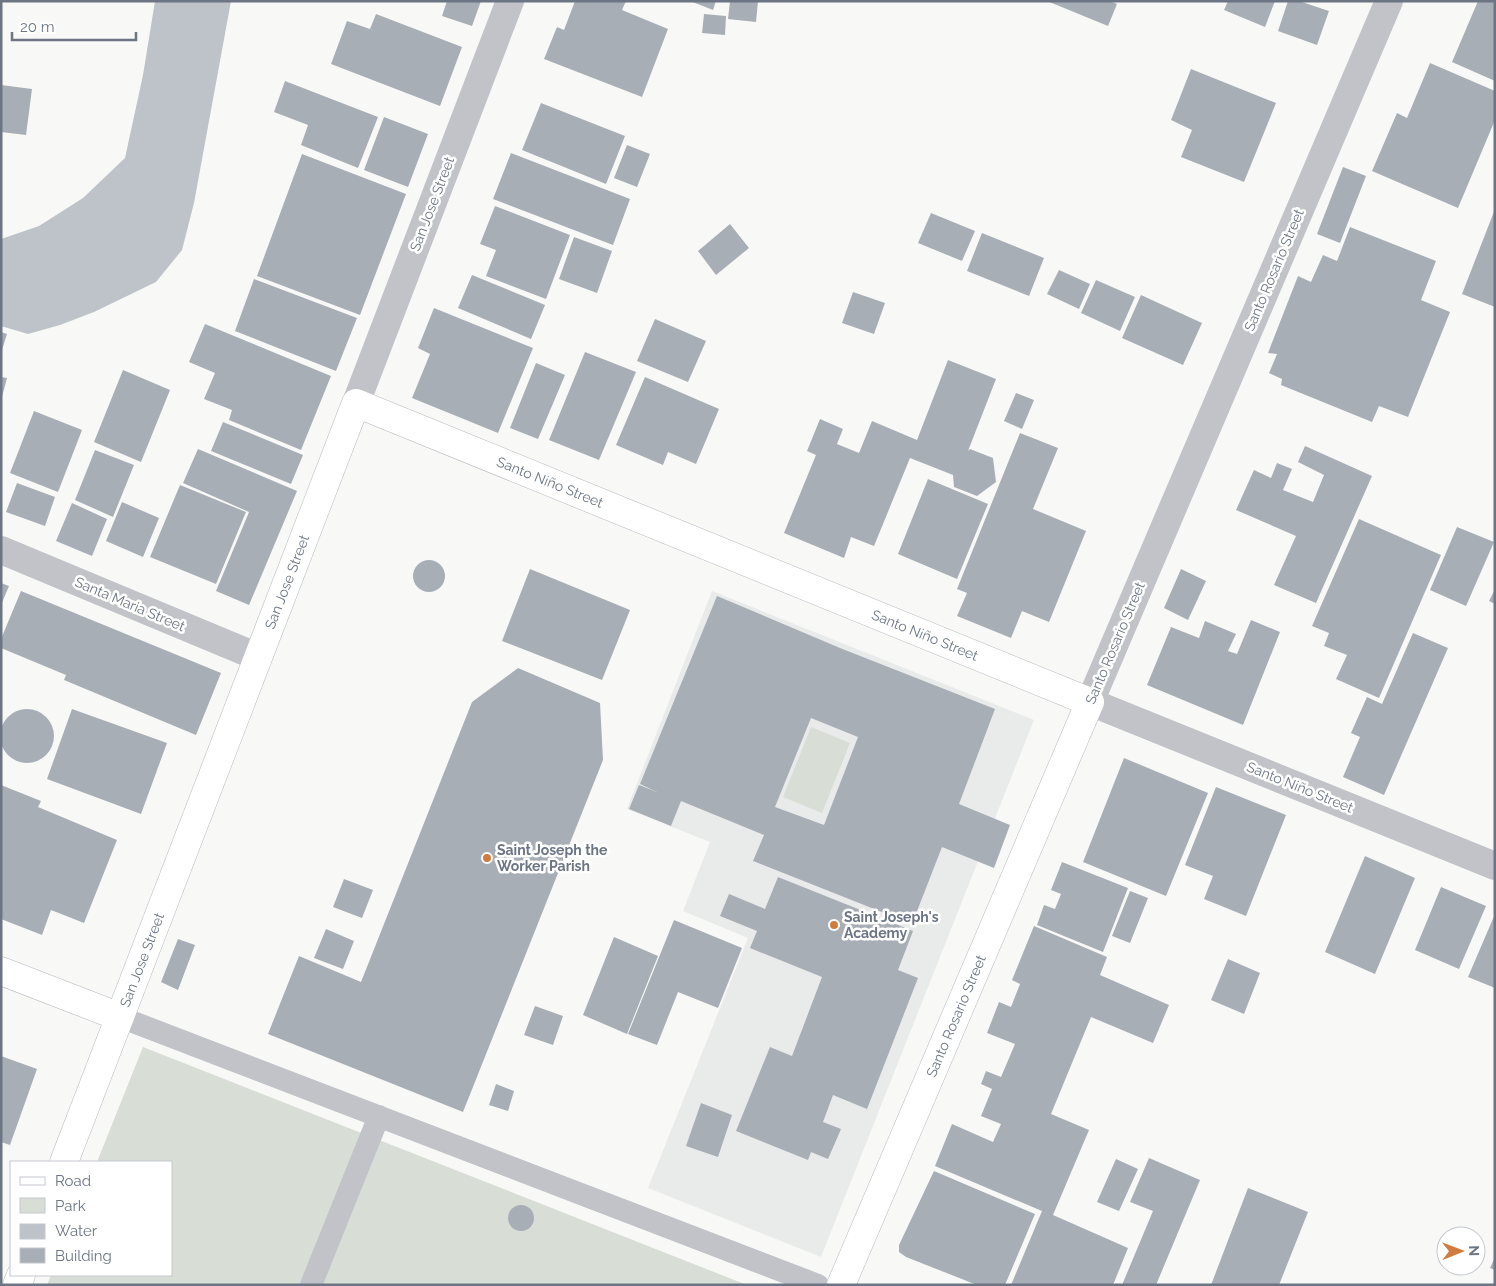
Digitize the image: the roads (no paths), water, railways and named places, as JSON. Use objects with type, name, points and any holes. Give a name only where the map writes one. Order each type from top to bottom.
[{"type":"main road","name":"San Jose Street","points":[[64,1161],[356,403]]},
{"type":"main road","name":"Santo Niño Street","points":[[356,403],[1090,702]]},
{"type":"main road","name":"Santo Rosario Street","points":[[841,1285],[1090,702]]},
{"type":"main road","points":[[1,971],[120,1017]]},
{"type":"street","name":"San Jose Street","points":[[356,403],[510,1]]},
{"type":"street","name":"Santo Rosario Street","points":[[1090,702],[1389,1]]},
{"type":"street","name":"Santa Maria Street","points":[[1,550],[258,657]]},
{"type":"street","name":"Santo Niño Street","points":[[1090,702],[1495,866]]},
{"type":"lane","points":[[120,1017],[818,1285]]},
{"type":"lane","points":[[311,1285],[379,1116]]},
{"type":"water","points":[[155,1],[231,1],[194,203],[182,250],[156,282],[94,312],[60,325],[28,334],[1,326],[1,239],[39,226],[83,198],[125,158],[143,75]]},
{"type":"place","name":"Saint Joseph the Worker Parish","points":[[487,858]]},
{"type":"place","name":"Saint Joseph's Academy","points":[[834,925]]}]
